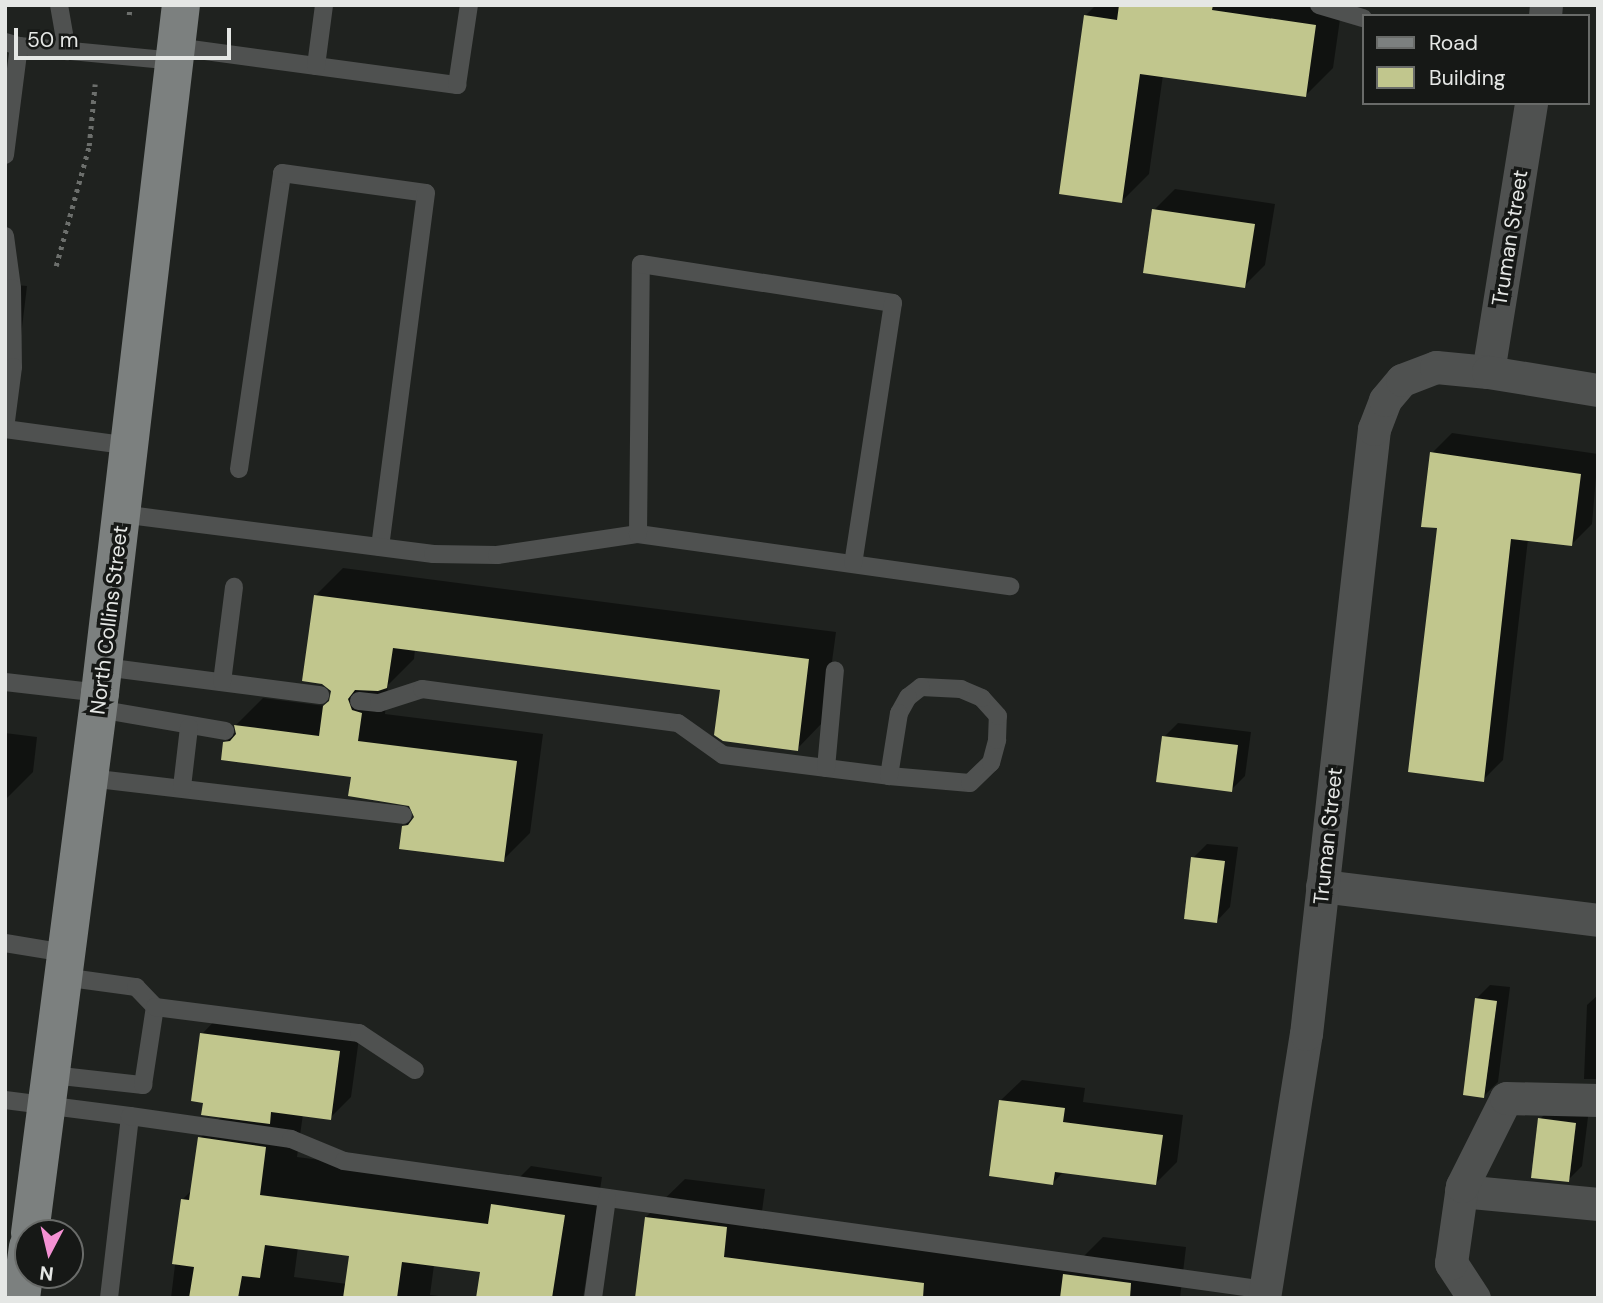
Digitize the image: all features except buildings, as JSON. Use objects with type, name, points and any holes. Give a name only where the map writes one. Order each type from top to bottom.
[{"type":"main road","name":"North Collins Street","points":[[32,1219],[101,690],[181,5]]},
{"type":"street","name":"Truman Street","points":[[1264,1294],[1306,1034],[1374,429],[1385,400],[1402,380],[1436,367],[1488,372],[1531,105]]},
{"type":"street","points":[[1488,372],[1598,390]]},
{"type":"street","points":[[1322,886],[1598,920]]},
{"type":"street","points":[[1474,1298],[1451,1263],[1461,1191],[1506,1098],[1598,1100]]},
{"type":"street","points":[[1461,1191],[1598,1204]]},
{"type":"lane","points":[[59,5],[67,51]]},
{"type":"lane","points":[[316,66],[324,5]]},
{"type":"lane","points":[[5,155],[12,44],[67,51],[176,54],[316,66],[457,85],[469,5]]},
{"type":"lane","points":[[1319,5],[1362,18]]},
{"type":"lane","points":[[239,469],[282,173],[426,193],[380,547]]},
{"type":"lane","points":[[5,236],[12,288],[13,367],[5,429],[130,446]]},
{"type":"lane","points":[[638,534],[641,264],[893,303],[853,563]]},
{"type":"lane","points":[[121,514],[433,554],[497,555],[638,534],[1010,586]]},
{"type":"lane","points":[[222,682],[234,587]]},
{"type":"lane","points":[[826,768],[835,670]]},
{"type":"lane","points":[[5,682],[101,690],[222,682],[320,695]]},
{"type":"lane","points":[[359,701],[379,703],[422,689],[678,723],[723,755],[889,776],[970,783],[991,763],[997,740],[998,716],[982,698],[961,689],[921,687],[908,698],[899,713],[889,776]]},
{"type":"lane","points":[[101,690],[189,727],[225,731]]},
{"type":"lane","points":[[182,787],[189,727]]},
{"type":"lane","points":[[89,778],[403,815]]},
{"type":"lane","points":[[5,943],[136,987],[155,1007],[359,1033],[415,1070]]},
{"type":"lane","points":[[5,1100],[49,1091],[144,1085],[155,1007]]},
{"type":"lane","points":[[49,1091],[130,1116],[291,1139],[344,1161],[607,1198],[1188,1289],[1264,1294]]},
{"type":"lane","points":[[109,1298],[130,1116]]},
{"type":"lane","points":[[593,1298],[607,1198]]},
{"type":"path","points":[[129,15],[130,5]]},
{"type":"path","points":[[56,267],[89,146],[95,84]]}]
